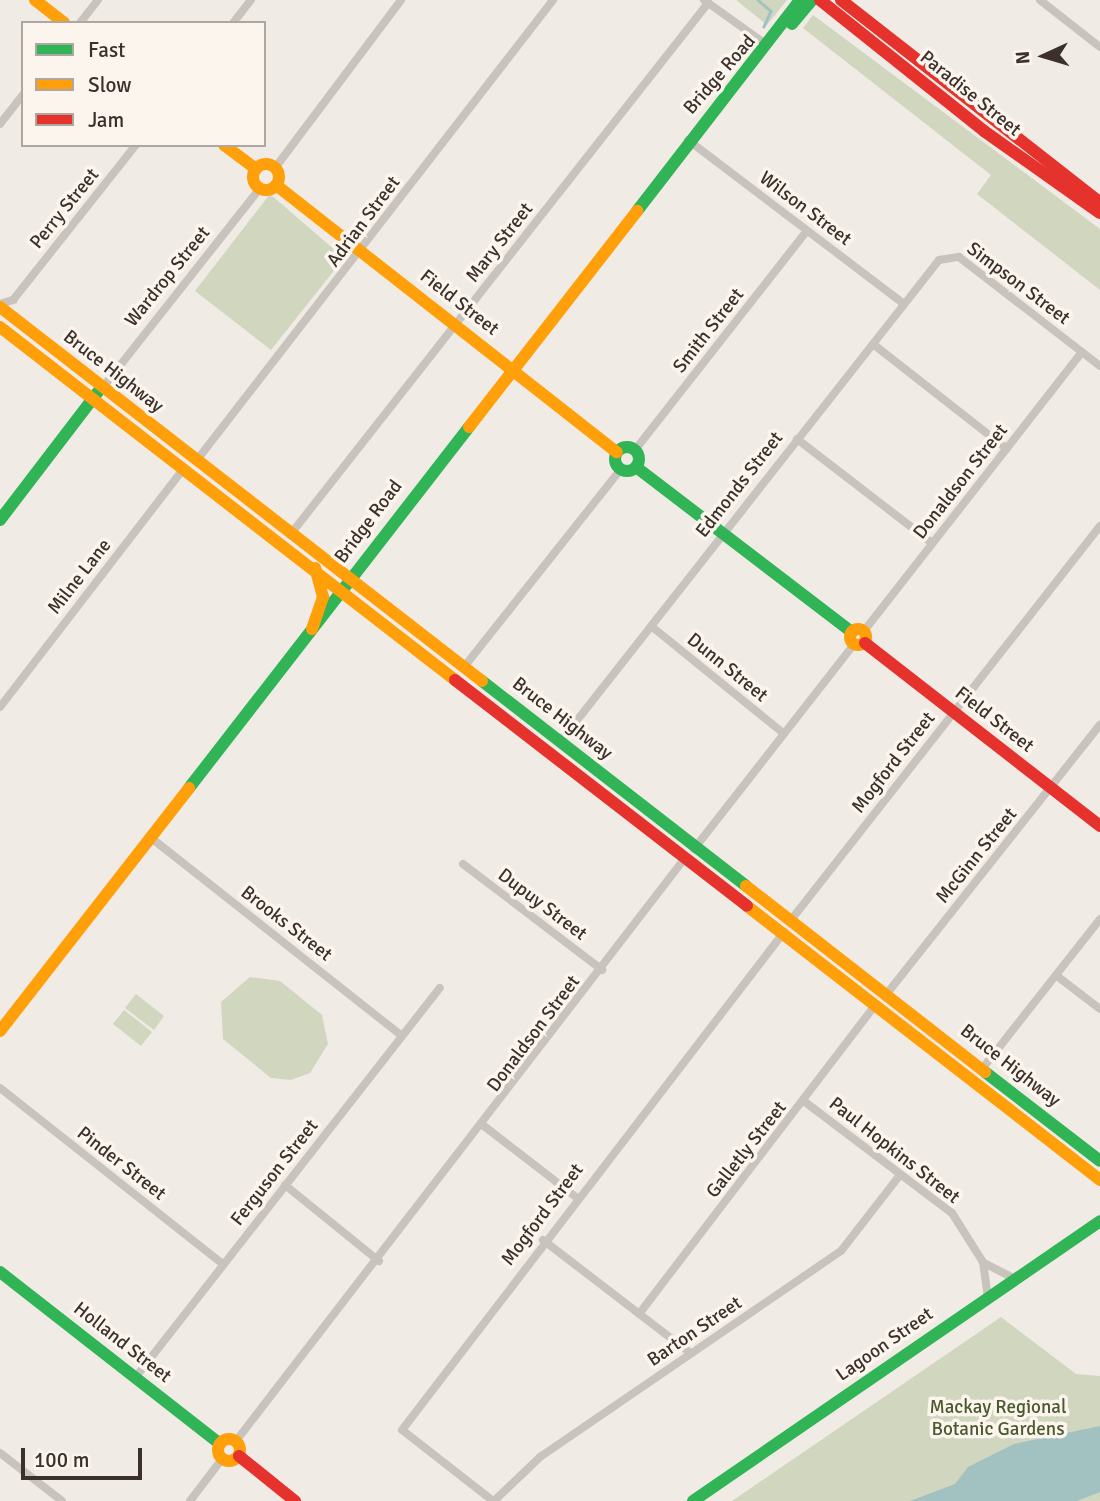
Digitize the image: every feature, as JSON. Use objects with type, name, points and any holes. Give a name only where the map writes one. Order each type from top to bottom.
[{"type":"main road","points":[[35,0],[61,21]]},
{"type":"main road","name":"Bridge Road","points":[[772,44],[800,0]]},
{"type":"main road","name":"Bridge Road","points":[[0,1031],[688,140],[812,0]]},
{"type":"main road","name":"Paradise Street","points":[[820,0],[984,131],[1100,213]]},
{"type":"main road","name":"Paradise Street","points":[[841,0],[1100,202]]},
{"type":"main road","points":[[227,147],[256,169],[275,168],[276,185],[260,188],[256,169]]},
{"type":"main road","name":"Field Street","points":[[276,185],[617,452]]},
{"type":"main road","name":"Bruce Highway","points":[[0,305],[184,467],[315,568],[347,584],[464,667],[560,742],[784,932],[982,1069],[1100,1161]]},
{"type":"main road","name":"Bruce Highway","points":[[0,327],[197,460],[347,584],[691,852],[791,920],[881,999],[1100,1180]]},
{"type":"main road","points":[[0,520],[99,392]]},
{"type":"main road","points":[[635,450],[636,467],[621,469],[617,452],[635,450]]},
{"type":"main road","name":"Field Street","points":[[636,467],[1100,826]]},
{"type":"main road","points":[[312,629],[323,597],[315,568]]},
{"type":"main road","name":"Lagoon Street","points":[[693,1501],[1100,1221]]},
{"type":"main road","name":"Holland Street","points":[[0,1272],[220,1444]]},
{"type":"main road","points":[[239,1456],[222,1459],[220,1444],[236,1440],[239,1456],[295,1501]]},
{"type":"street","points":[[81,21],[97,0]]},
{"type":"street","points":[[235,21],[251,0]]},
{"type":"street","points":[[275,168],[401,0]]},
{"type":"street","name":"Adrian Street","points":[[197,460],[362,252],[553,0]]},
{"type":"street","points":[[1040,0],[1100,47]]},
{"type":"street","points":[[706,1],[772,44]]},
{"type":"street","name":"Mary Street","points":[[290,535],[456,326],[706,1]]},
{"type":"street","points":[[0,124],[21,98]]},
{"type":"street","name":"Wilson Street","points":[[688,140],[903,303]]},
{"type":"street","name":"Perry Street","points":[[0,305],[18,293],[134,147]]},
{"type":"street","name":"Wardrop Street","points":[[99,392],[260,188]]},
{"type":"street","name":"Smith Street","points":[[635,450],[807,231]]},
{"type":"street","name":"Edmonds Street","points":[[560,742],[903,303],[950,254]]},
{"type":"street","name":"Simpson Street","points":[[950,254],[1100,366]]},
{"type":"street","points":[[16,320],[18,293]]},
{"type":"street","points":[[873,344],[1007,449]]},
{"type":"street","name":"Donaldson Street","points":[[236,1440],[484,1126],[691,852],[1082,352]]},
{"type":"street","points":[[797,439],[932,543]]},
{"type":"street","name":"Milne Lane","points":[[0,707],[184,467]]},
{"type":"street","points":[[464,667],[621,469]]},
{"type":"street","name":"Mogford Street","points":[[791,920],[1100,526]]},
{"type":"street","name":"Dunn Street","points":[[651,626],[783,733]]},
{"type":"street","name":"McGinn Street","points":[[881,999],[1100,725]]},
{"type":"street","name":"Brooks Street","points":[[150,837],[402,1036]]},
{"type":"street","name":"Dupuy Street","points":[[463,864],[602,970]]},
{"type":"street","points":[[982,1069],[1100,919]]},
{"type":"street","name":"Mogford Street","points":[[493,1501],[402,1430],[543,1240],[784,932]]},
{"type":"street","points":[[1058,975],[1100,1009]]},
{"type":"street","name":"Ferguson Street","points":[[135,1378],[440,988]]},
{"type":"street","name":"Galletly Street","points":[[639,1314],[805,1102],[881,999]]},
{"type":"street","name":"Pinder Street","points":[[0,1088],[223,1264]]},
{"type":"street","name":"Paul Hopkins Street","points":[[805,1102],[952,1213],[984,1262],[997,1275],[1014,1278]]},
{"type":"street","points":[[484,1126],[576,1197]]},
{"type":"street","name":"Barton Street","points":[[493,1501],[540,1458],[841,1251],[900,1175]]},
{"type":"street","points":[[285,1185],[379,1261]]},
{"type":"street","points":[[543,1240],[690,1353]]},
{"type":"street","name":"Paul Hopkins Street","points":[[984,1262],[988,1298]]},
{"type":"street","points":[[0,1453],[62,1501]]},
{"type":"street","points":[[190,1501],[222,1459]]},
{"type":"green space","points":[[736,0],[787,0],[767,25]]},
{"type":"green space","points":[[813,15],[1100,229],[1100,290],[977,194],[991,175],[803,28]]},
{"type":"green space","points":[[270,194],[344,258],[271,350],[195,291]]},
{"type":"green space","points":[[250,977],[280,981],[322,1015],[328,1044],[310,1073],[291,1080],[271,1078],[223,1039],[221,1002]]},
{"type":"green space","points":[[136,994],[164,1016],[154,1030],[125,1008]]},
{"type":"green space","points":[[124,1010],[152,1032],[141,1046],[113,1024]]},
{"type":"green space","name":"Mackay Regional Botanic Gardens","points":[[1001,1317],[1076,1374],[1100,1376],[1100,1501],[732,1501]]},
{"type":"water","points":[[1100,1426],[1100,1492],[1077,1501],[910,1501],[955,1484],[968,1467],[1014,1444]]},
{"type":"waterway","points":[[758,0],[771,11],[764,27]]},
{"type":"traffic: fast","points":[[637,211],[800,0]]},
{"type":"traffic: fast","points":[[792,24],[812,0]]},
{"type":"traffic: fast","points":[[0,520],[98,392]]},
{"type":"traffic: fast","points":[[189,788],[469,427]]},
{"type":"traffic: fast","points":[[627,447],[638,454],[639,459],[632,470],[627,471],[616,464],[615,459],[622,448],[627,447]]},
{"type":"traffic: fast","points":[[636,467],[852,632]]},
{"type":"traffic: fast","points":[[482,681],[746,886]]},
{"type":"traffic: fast","points":[[985,1072],[1100,1161]]},
{"type":"traffic: fast","points":[[693,1501],[1100,1221]]},
{"type":"traffic: fast","points":[[0,1272],[220,1444]]},
{"type":"traffic: slow","points":[[35,0],[61,21]]},
{"type":"traffic: slow","points":[[227,147],[256,169]]},
{"type":"traffic: slow","points":[[266,164],[275,168],[279,177],[275,186],[266,190],[257,186],[253,177],[257,168],[266,164]]},
{"type":"traffic: slow","points":[[276,185],[617,452]]},
{"type":"traffic: slow","points":[[469,427],[637,211]]},
{"type":"traffic: slow","points":[[0,307],[482,681]]},
{"type":"traffic: slow","points":[[0,327],[455,680]]},
{"type":"traffic: slow","points":[[312,629],[323,597],[315,568]]},
{"type":"traffic: slow","points":[[855,629],[861,629],[866,637],[864,643],[855,645],[850,640],[850,634],[855,629]]},
{"type":"traffic: slow","points":[[0,1031],[189,788]]},
{"type":"traffic: slow","points":[[746,886],[985,1072]]},
{"type":"traffic: slow","points":[[747,906],[1100,1180]]},
{"type":"traffic: slow","points":[[229,1439],[237,1442],[240,1450],[237,1458],[229,1461],[221,1458],[218,1450],[221,1442],[229,1439]]},
{"type":"traffic: jam","points":[[820,0],[984,131],[1100,213]]},
{"type":"traffic: jam","points":[[841,0],[1100,202]]},
{"type":"traffic: jam","points":[[865,643],[1100,826]]},
{"type":"traffic: jam","points":[[455,680],[747,906]]},
{"type":"traffic: jam","points":[[239,1456],[295,1501]]}]
